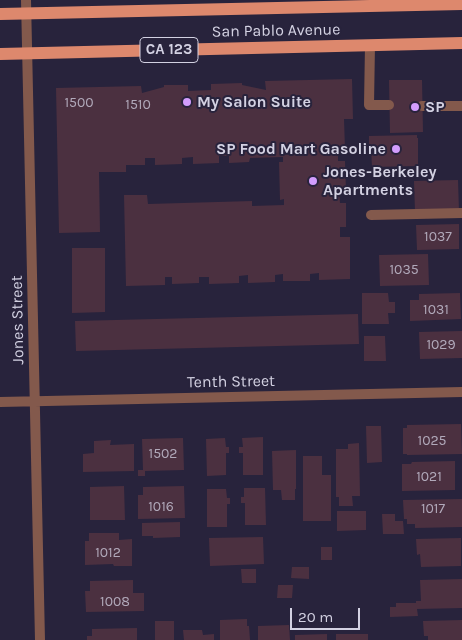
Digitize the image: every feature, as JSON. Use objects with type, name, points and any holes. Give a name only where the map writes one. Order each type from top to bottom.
[{"type":"main road","name":"San Pablo Avenue","points":[[0,14],[462,4]]},
{"type":"main road","name":"San Pablo Avenue","points":[[0,54],[462,43]]},
{"type":"street","name":"Jones Street","points":[[26,0],[40,640]]},
{"type":"street","points":[[370,45],[369,106],[390,105]]},
{"type":"street","points":[[422,106],[462,106]]},
{"type":"street","points":[[371,215],[462,213]]},
{"type":"street","name":"Tenth Street","points":[[0,402],[462,392]]},
{"type":"building","name":"Jones-Berkeley Apartments","points":[[352,79],[353,119],[344,119],[345,149],[338,149],[338,161],[345,161],[346,190],[339,190],[340,203],[346,203],[346,227],[340,227],[340,237],[350,237],[350,279],[319,280],[319,273],[310,274],[310,281],[283,281],[283,274],[275,275],[275,282],[248,283],[248,275],[239,276],[239,283],[209,284],[209,277],[199,277],[199,283],[172,284],[172,277],[165,277],[165,285],[126,286],[124,195],[147,195],[148,204],[252,201],[252,206],[284,205],[284,199],[280,200],[279,162],[283,162],[283,157],[250,158],[249,162],[229,163],[229,156],[219,156],[219,163],[193,164],[193,157],[182,158],[182,164],[155,165],[155,158],[145,158],[145,165],[126,165],[126,172],[99,172],[100,232],[59,233],[56,88],[141,86],[142,93],[164,87],[164,85],[188,85],[188,91],[211,90],[211,84],[242,83],[242,85],[266,90],[265,81]]},
{"type":"building","points":[[389,80],[422,80],[423,132],[390,133]]},
{"type":"building","points":[[417,135],[418,166],[372,167],[369,136]]},
{"type":"building","points":[[458,180],[459,211],[415,212],[414,181]]},
{"type":"building","points":[[459,224],[459,249],[417,250],[416,225]]},
{"type":"building","points":[[72,248],[105,248],[105,312],[72,313]]},
{"type":"building","points":[[428,254],[429,285],[380,286],[379,255]]},
{"type":"building","points":[[362,293],[388,293],[389,302],[395,302],[395,313],[388,313],[389,324],[362,324]]},
{"type":"building","points":[[460,293],[461,319],[410,321],[410,300],[419,300],[419,294]]},
{"type":"building","points":[[358,314],[359,344],[76,351],[75,321]]},
{"type":"building","points":[[462,331],[462,358],[420,359],[419,332]]},
{"type":"building","points":[[364,336],[385,336],[386,361],[364,361]]},
{"type":"building","points":[[461,424],[462,454],[403,454],[403,428],[407,428],[407,425]]},
{"type":"building","points":[[366,426],[381,426],[382,462],[367,463]]},
{"type":"building","points":[[263,437],[263,475],[243,475],[243,453],[239,453],[239,447],[243,447],[242,438]]},
{"type":"building","points":[[183,438],[184,470],[145,471],[145,476],[138,476],[138,470],[143,470],[142,439]]},
{"type":"building","points":[[225,438],[226,447],[229,447],[229,453],[226,453],[226,475],[207,476],[206,439]]},
{"type":"building","points":[[111,440],[110,445],[134,444],[134,471],[83,472],[83,454],[94,453],[94,441]]},
{"type":"building","points":[[359,443],[360,496],[352,496],[353,506],[339,506],[339,497],[336,497],[336,449],[348,449],[348,444]]},
{"type":"building","points":[[296,450],[295,500],[282,500],[281,490],[273,490],[272,451]]},
{"type":"building","points":[[303,456],[322,456],[322,475],[331,475],[331,521],[303,521]]},
{"type":"building","points":[[455,461],[455,490],[402,491],[402,464]]},
{"type":"building","points":[[124,486],[125,520],[90,520],[90,487]]},
{"type":"building","points":[[184,486],[185,518],[138,519],[138,495],[143,495],[143,487]]},
{"type":"building","points":[[244,488],[265,488],[266,525],[245,525],[245,503],[241,503],[241,497],[244,497]]},
{"type":"building","points":[[207,489],[226,489],[227,498],[230,498],[230,504],[227,504],[227,527],[207,527]]},
{"type":"building","points":[[462,499],[462,527],[415,528],[415,524],[407,524],[407,519],[404,519],[403,500]]},
{"type":"building","points":[[337,511],[366,511],[366,530],[337,531]]},
{"type":"building","points":[[382,514],[395,514],[395,521],[403,521],[404,534],[383,534]]},
{"type":"building","points":[[180,522],[180,537],[153,538],[153,536],[142,536],[142,523]]},
{"type":"building","points":[[89,533],[119,533],[119,540],[132,539],[132,566],[114,566],[113,564],[85,565],[85,541],[89,541]]},
{"type":"building","points":[[263,537],[264,564],[210,566],[209,538]]},
{"type":"building","points":[[461,538],[461,566],[421,567],[420,554],[417,555],[416,539]]},
{"type":"building","points":[[321,547],[332,547],[332,560],[321,560]]},
{"type":"building","points":[[292,567],[309,567],[309,579],[291,578]]},
{"type":"building","points":[[241,569],[256,569],[256,583],[242,583]]},
{"type":"building","points":[[462,579],[462,608],[417,609],[418,616],[390,617],[390,607],[396,607],[396,603],[416,603],[416,601],[421,601],[420,580]]},
{"type":"building","points":[[133,580],[133,593],[144,593],[144,611],[86,612],[85,591],[90,591],[90,581]]},
{"type":"building","points":[[278,585],[293,585],[292,598],[277,598]]},
{"type":"building","points":[[247,619],[250,640],[220,640],[220,620]]},
{"type":"building","points":[[462,620],[462,640],[428,640],[428,636],[424,636],[423,621]]},
{"type":"building","points":[[155,621],[174,621],[174,640],[155,640]]},
{"type":"building","points":[[289,625],[290,640],[258,640],[258,626]]},
{"type":"building","points":[[137,628],[137,640],[87,640],[87,636],[92,636],[92,629]]},
{"type":"building","points":[[183,630],[202,630],[203,635],[214,634],[214,640],[184,640]]},
{"type":"building","points":[[327,634],[327,640],[295,640],[295,635]]},
{"type":"building","points":[[336,634],[368,634],[368,640],[336,640]]},
{"type":"place","name":"My Salon Suite","points":[[187,102]]},
{"type":"place","name":"SP","points":[[415,107]]},
{"type":"place","name":"SP Food Mart Gasoline","points":[[396,149]]},
{"type":"place","name":"Jones-Berkeley Apartments","points":[[313,181]]}]
